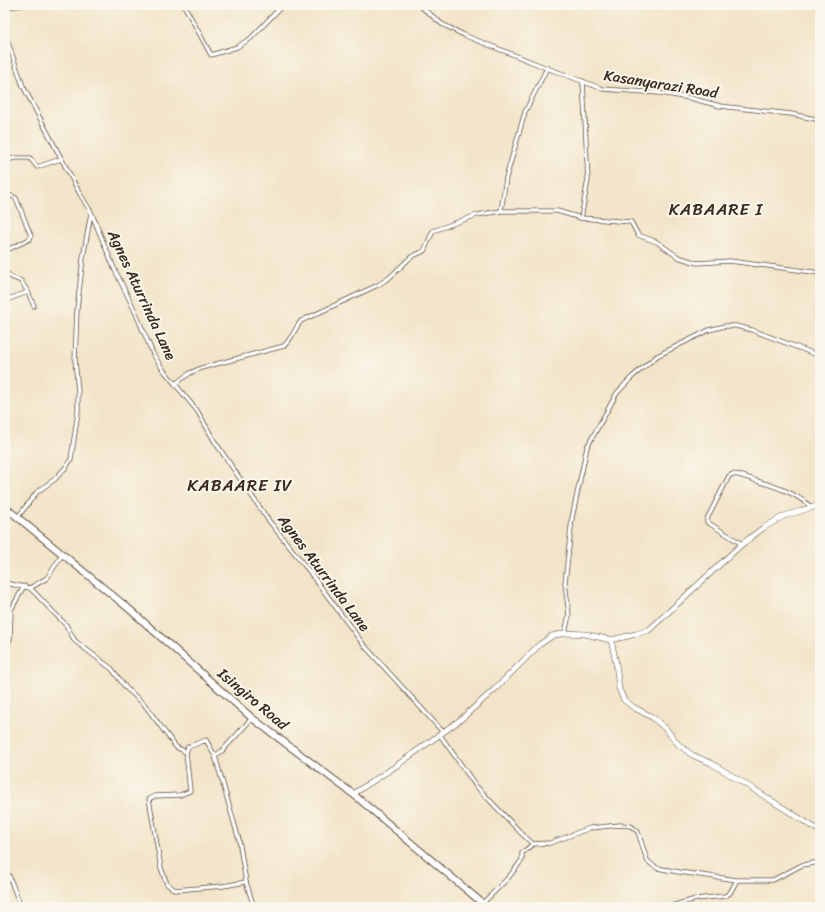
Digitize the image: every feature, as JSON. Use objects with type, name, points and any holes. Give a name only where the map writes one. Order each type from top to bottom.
[{"type":"main road","name":"Isingiro Road","points":[[5,507],[128,608],[252,718],[353,794],[485,905]]},
{"type":"street","points":[[5,7],[23,5]]},
{"type":"street","points":[[184,5],[211,55],[237,47],[251,38],[283,5]]},
{"type":"street","name":"Kasanyarazi Road","points":[[419,5],[442,24],[466,36],[603,89],[660,93],[690,98],[720,106],[791,114],[820,120]]},
{"type":"street","name":"Agnes Aturrinda Lane","points":[[5,34],[23,86],[61,159],[91,212],[114,268],[134,309],[153,354],[162,368],[198,412],[219,447],[269,521],[309,571],[363,644],[442,733],[476,786],[533,844]]},
{"type":"street","points":[[501,211],[506,178],[525,112],[547,68]]},
{"type":"street","points":[[581,218],[588,180],[583,81]]},
{"type":"street","points":[[5,251],[30,239],[31,236],[16,198],[6,193],[5,161],[16,158],[30,158],[37,167],[61,159]]},
{"type":"street","points":[[175,384],[190,373],[201,368],[284,346],[291,339],[301,321],[378,285],[389,278],[411,257],[424,251],[433,231],[477,215],[501,211],[556,211],[581,218],[631,222],[638,235],[657,242],[678,257],[697,263],[730,261],[820,272]]},
{"type":"street","points":[[17,518],[37,492],[56,479],[71,459],[78,412],[78,391],[75,360],[77,309],[83,258],[91,212]]},
{"type":"street","points":[[5,270],[12,277],[21,281],[34,306]]},
{"type":"street","points":[[6,300],[28,292]]},
{"type":"street","points":[[565,632],[569,615],[565,583],[572,518],[587,447],[617,393],[632,377],[657,356],[709,330],[725,326],[736,326],[752,330],[820,356]]},
{"type":"street","points":[[742,544],[707,522],[707,519],[729,476],[733,474],[778,487],[794,494],[811,507]]},
{"type":"street","points":[[353,794],[396,766],[475,708],[539,645],[552,636],[565,632],[585,634],[611,640],[649,630],[742,544],[763,528],[784,516],[820,505]]},
{"type":"street","points":[[30,588],[47,578],[62,555]]},
{"type":"street","points":[[5,583],[30,588],[66,625],[75,641],[112,669],[126,688],[144,704],[176,748],[186,752]]},
{"type":"street","points":[[5,649],[10,639],[11,610],[24,586]]},
{"type":"street","points":[[611,640],[616,663],[619,689],[624,700],[652,717],[666,729],[678,744],[692,755],[742,782],[795,814],[820,832]]},
{"type":"street","points":[[215,756],[223,750],[252,718]]},
{"type":"street","points":[[246,882],[223,886],[175,890],[167,884],[161,868],[149,799],[155,796],[180,795],[190,791],[186,752],[188,747],[206,740],[215,756],[237,833],[246,882],[254,907]]},
{"type":"street","points":[[485,905],[522,860],[522,853],[533,844],[550,843],[590,828],[620,824],[631,826],[638,832],[647,860],[651,864],[658,868],[679,872],[737,880],[773,880],[802,865],[820,862]]},
{"type":"street","points":[[5,869],[21,907]]},
{"type":"street","points":[[668,907],[696,899],[725,896],[730,893],[737,880]]},
{"type":"district","name":"KABAARE I","points":[[716,209]]},
{"type":"district","name":"KABAARE IV","points":[[240,485]]}]
